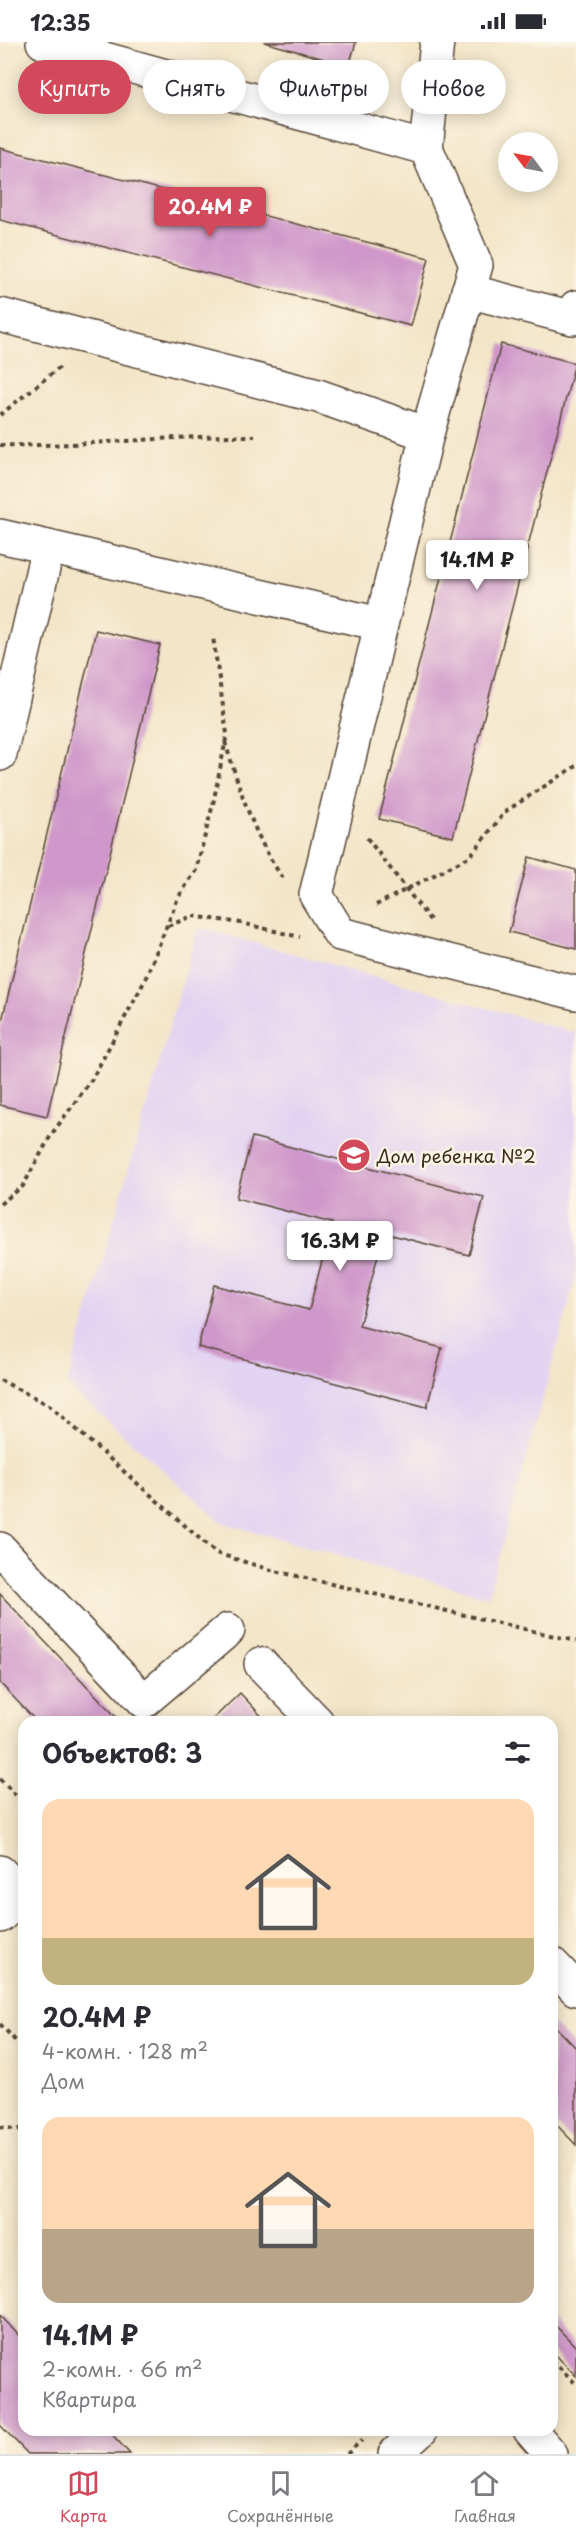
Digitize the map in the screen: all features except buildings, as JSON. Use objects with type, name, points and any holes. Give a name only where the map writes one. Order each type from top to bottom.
[{"type":"main road","points":[[43,42],[426,148]]},
{"type":"main road","points":[[437,42],[426,148],[476,265],[427,434],[316,895],[340,934],[576,993]]},
{"type":"main road","points":[[468,291],[573,318],[576,307]]},
{"type":"main road","points":[[0,315],[318,396],[427,434]]},
{"type":"main road","points":[[0,536],[380,624]]},
{"type":"main road","points":[[0,754],[48,547]]},
{"type":"main road","points":[[0,1549],[144,1701],[228,1630]]},
{"type":"main road","points":[[261,1664],[311,1716]]},
{"type":"main road","points":[[0,1872],[15,1903]]},
{"type":"main road","points":[[558,1970],[576,1989]]},
{"type":"main road","points":[[395,2454],[415,2436]]},
{"type":"main road","points":[[535,2436],[551,2454]]},
{"type":"path","points":[[0,416],[44,382],[71,357],[86,336]]},
{"type":"path","points":[[0,445],[58,446],[152,439],[255,436]]},
{"type":"path","points":[[0,1204],[23,1186],[51,1135],[92,1078],[144,982],[178,898],[196,870],[213,804],[226,734],[213,638]]},
{"type":"path","points":[[225,741],[242,797],[269,859],[289,886]]},
{"type":"path","points":[[167,926],[192,916],[241,923],[296,938],[336,926],[469,857],[506,811],[576,766]]},
{"type":"path","points":[[341,790],[360,829],[433,923]]},
{"type":"path","points":[[0,1380],[49,1406],[216,1553],[271,1570],[576,1641]]},
{"type":"path","points":[[0,1779],[18,1798]]},
{"type":"path","points":[[0,2024],[18,2044]]},
{"type":"path","points":[[0,2127],[18,2129]]},
{"type":"path","points":[[558,2366],[576,2384]]},
{"type":"shaded area","name":"Дом ребенка №2","points":[[198,927],[576,1033],[576,1278],[488,1597],[223,1523],[67,1385]]},
{"type":"place","name":"Дом ребенка №2","points":[[354,1155]]}]
